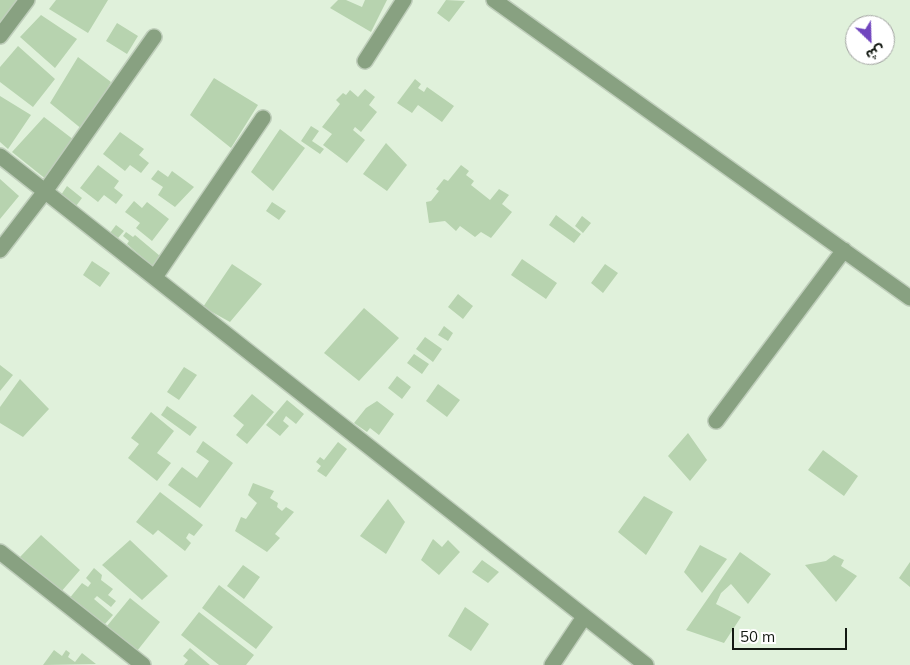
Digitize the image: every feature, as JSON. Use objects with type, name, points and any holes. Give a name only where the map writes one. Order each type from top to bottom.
[{"type":"street","points":[[0,36],[27,0]]},
{"type":"street","points":[[365,61],[404,0]]},
{"type":"street","points":[[501,2],[910,298]]},
{"type":"street","points":[[0,250],[46,190],[154,37]]},
{"type":"street","points":[[155,277],[262,118]]},
{"type":"street","points":[[0,156],[46,190],[646,665]]},
{"type":"street","points":[[716,421],[844,250]]},
{"type":"street","points":[[0,552],[143,665]]},
{"type":"street","points":[[552,665],[584,617]]},
{"type":"building","points":[[0,0],[18,0],[0,25]]},
{"type":"building","points":[[56,0],[108,0],[88,33],[49,9]]},
{"type":"building","points":[[338,0],[346,0],[362,7],[365,0],[387,0],[371,32],[330,8]]},
{"type":"building","points":[[446,0],[465,1],[449,22],[437,13]]},
{"type":"building","points":[[41,15],[77,39],[55,68],[20,37]]},
{"type":"building","points":[[117,23],[138,36],[127,54],[106,41]]},
{"type":"building","points":[[18,46],[55,79],[33,107],[0,82],[0,67]]},
{"type":"building","points":[[78,57],[111,82],[83,130],[50,103]]},
{"type":"building","points":[[214,78],[258,105],[231,148],[190,115]]},
{"type":"building","points":[[415,79],[421,84],[418,88],[424,92],[427,87],[454,106],[442,122],[418,105],[412,113],[397,103]]},
{"type":"building","points":[[365,89],[375,97],[369,105],[377,112],[361,132],[355,127],[353,130],[365,140],[347,163],[323,145],[332,134],[322,127],[340,104],[336,100],[343,93],[346,95],[350,90],[358,97]]},
{"type":"building","points":[[0,96],[31,115],[8,149],[0,142]]},
{"type":"building","points":[[44,117],[74,140],[47,180],[12,152]]},
{"type":"building","points":[[311,126],[319,131],[312,141],[324,149],[320,154],[301,141]]},
{"type":"building","points":[[280,129],[305,148],[273,191],[251,172]]},
{"type":"building","points":[[120,132],[144,149],[139,155],[149,163],[141,173],[130,165],[125,171],[103,154]]},
{"type":"building","points":[[386,143],[407,165],[387,191],[363,174]]},
{"type":"building","points":[[98,165],[119,181],[114,188],[123,195],[116,204],[104,195],[98,202],[80,188]]},
{"type":"building","points":[[461,165],[469,171],[466,175],[474,181],[471,185],[490,200],[499,189],[509,195],[502,204],[512,212],[491,238],[481,232],[475,237],[460,226],[456,231],[445,221],[429,223],[426,202],[431,201],[439,191],[436,189],[444,179],[448,181]]},
{"type":"building","points":[[158,170],[168,177],[172,171],[194,187],[175,207],[158,195],[163,187],[151,179]]},
{"type":"building","points":[[0,179],[19,196],[0,219]]},
{"type":"building","points":[[67,186],[82,198],[76,206],[61,195]]},
{"type":"building","points":[[134,201],[142,208],[147,202],[169,219],[152,241],[136,228],[140,223],[125,212]]},
{"type":"building","points":[[272,202],[286,211],[279,220],[266,211]]},
{"type":"building","points":[[556,215],[581,234],[574,243],[549,225]]},
{"type":"building","points":[[582,216],[591,223],[583,233],[575,226]]},
{"type":"building","points":[[116,225],[124,231],[118,238],[110,233]]},
{"type":"building","points":[[126,232],[133,237],[135,235],[160,256],[152,266],[127,244],[129,241],[123,236]]},
{"type":"building","points":[[522,259],[557,283],[546,299],[511,275]]},
{"type":"building","points":[[92,261],[110,273],[100,287],[83,275]]},
{"type":"building","points":[[232,264],[262,284],[230,322],[203,307]]},
{"type":"building","points":[[605,264],[618,273],[603,293],[591,283]]},
{"type":"building","points":[[458,294],[473,306],[463,319],[448,307]]},
{"type":"building","points":[[364,308],[399,338],[359,381],[324,353]]},
{"type":"building","points":[[444,326],[453,333],[448,341],[438,335]]},
{"type":"building","points":[[425,337],[442,349],[433,362],[416,349]]},
{"type":"building","points":[[414,354],[429,364],[422,374],[407,363]]},
{"type":"building","points":[[0,365],[13,375],[0,391]]},
{"type":"building","points":[[184,367],[197,375],[179,400],[167,392]]},
{"type":"building","points":[[397,376],[411,387],[402,399],[388,388]]},
{"type":"building","points":[[20,379],[49,409],[23,437],[0,423],[0,407]]},
{"type":"building","points":[[438,384],[460,400],[447,417],[426,401]]},
{"type":"building","points":[[252,394],[274,412],[247,444],[236,435],[244,425],[233,416]]},
{"type":"building","points":[[287,400],[304,414],[296,424],[286,416],[283,421],[289,426],[280,436],[266,425]]},
{"type":"building","points":[[377,401],[394,414],[379,435],[370,428],[367,432],[354,423],[366,408]]},
{"type":"building","points":[[167,406],[197,427],[190,436],[161,415]]},
{"type":"building","points":[[151,412],[174,431],[157,453],[171,463],[157,481],[128,458],[139,444],[131,438]]},
{"type":"building","points":[[688,433],[707,460],[690,481],[668,456]]},
{"type":"building","points":[[203,441],[233,463],[200,508],[168,485],[182,467],[197,478],[209,461],[196,452]]},
{"type":"building","points":[[338,442],[347,449],[326,477],[317,471],[321,466],[316,462],[320,457],[324,460]]},
{"type":"building","points":[[823,450],[858,476],[844,496],[808,470]]},
{"type":"building","points":[[253,483],[274,491],[270,498],[278,503],[277,507],[282,511],[286,507],[294,512],[275,534],[280,538],[267,552],[235,531],[241,517],[246,519],[257,503],[248,495]]},
{"type":"building","points":[[160,492],[203,525],[194,536],[189,533],[186,538],[191,543],[185,551],[158,530],[153,535],[136,522]]},
{"type":"building","points":[[644,496],[673,512],[646,555],[618,532]]},
{"type":"building","points":[[388,499],[405,522],[386,554],[360,536]]},
{"type":"building","points":[[41,535],[80,570],[60,593],[20,557]]},
{"type":"building","points":[[433,539],[442,547],[448,540],[460,552],[439,575],[421,560]]},
{"type":"building","points":[[130,540],[168,576],[142,600],[102,565]]},
{"type":"building","points":[[700,545],[727,559],[702,593],[684,572]]},
{"type":"building","points":[[740,552],[771,574],[748,604],[731,584],[721,593],[716,604],[741,617],[724,643],[686,630]]},
{"type":"building","points":[[834,555],[844,560],[841,566],[857,576],[836,602],[805,565],[826,561]]},
{"type":"building","points":[[482,560],[499,572],[488,583],[472,572]]},
{"type":"building","points":[[910,562],[910,587],[899,578]]},
{"type":"building","points":[[243,565],[260,577],[244,599],[227,586]]},
{"type":"building","points":[[94,568],[102,575],[101,580],[113,589],[108,595],[116,601],[111,607],[97,596],[94,599],[113,615],[105,624],[88,611],[85,614],[68,600],[82,583],[88,587],[91,583],[86,578]]},
{"type":"building","points":[[219,585],[273,627],[256,649],[202,608]]},
{"type":"building","points":[[130,598],[160,622],[137,651],[107,626]]},
{"type":"building","points":[[465,607],[489,624],[471,651],[448,636]]},
{"type":"building","points":[[199,612],[254,655],[246,665],[219,665],[181,635]]},
{"type":"building","points":[[190,648],[210,665],[184,665],[188,660],[183,656]]},
{"type":"building","points":[[54,650],[62,656],[66,650],[70,653],[68,657],[75,662],[82,653],[96,664],[43,665]]}]
